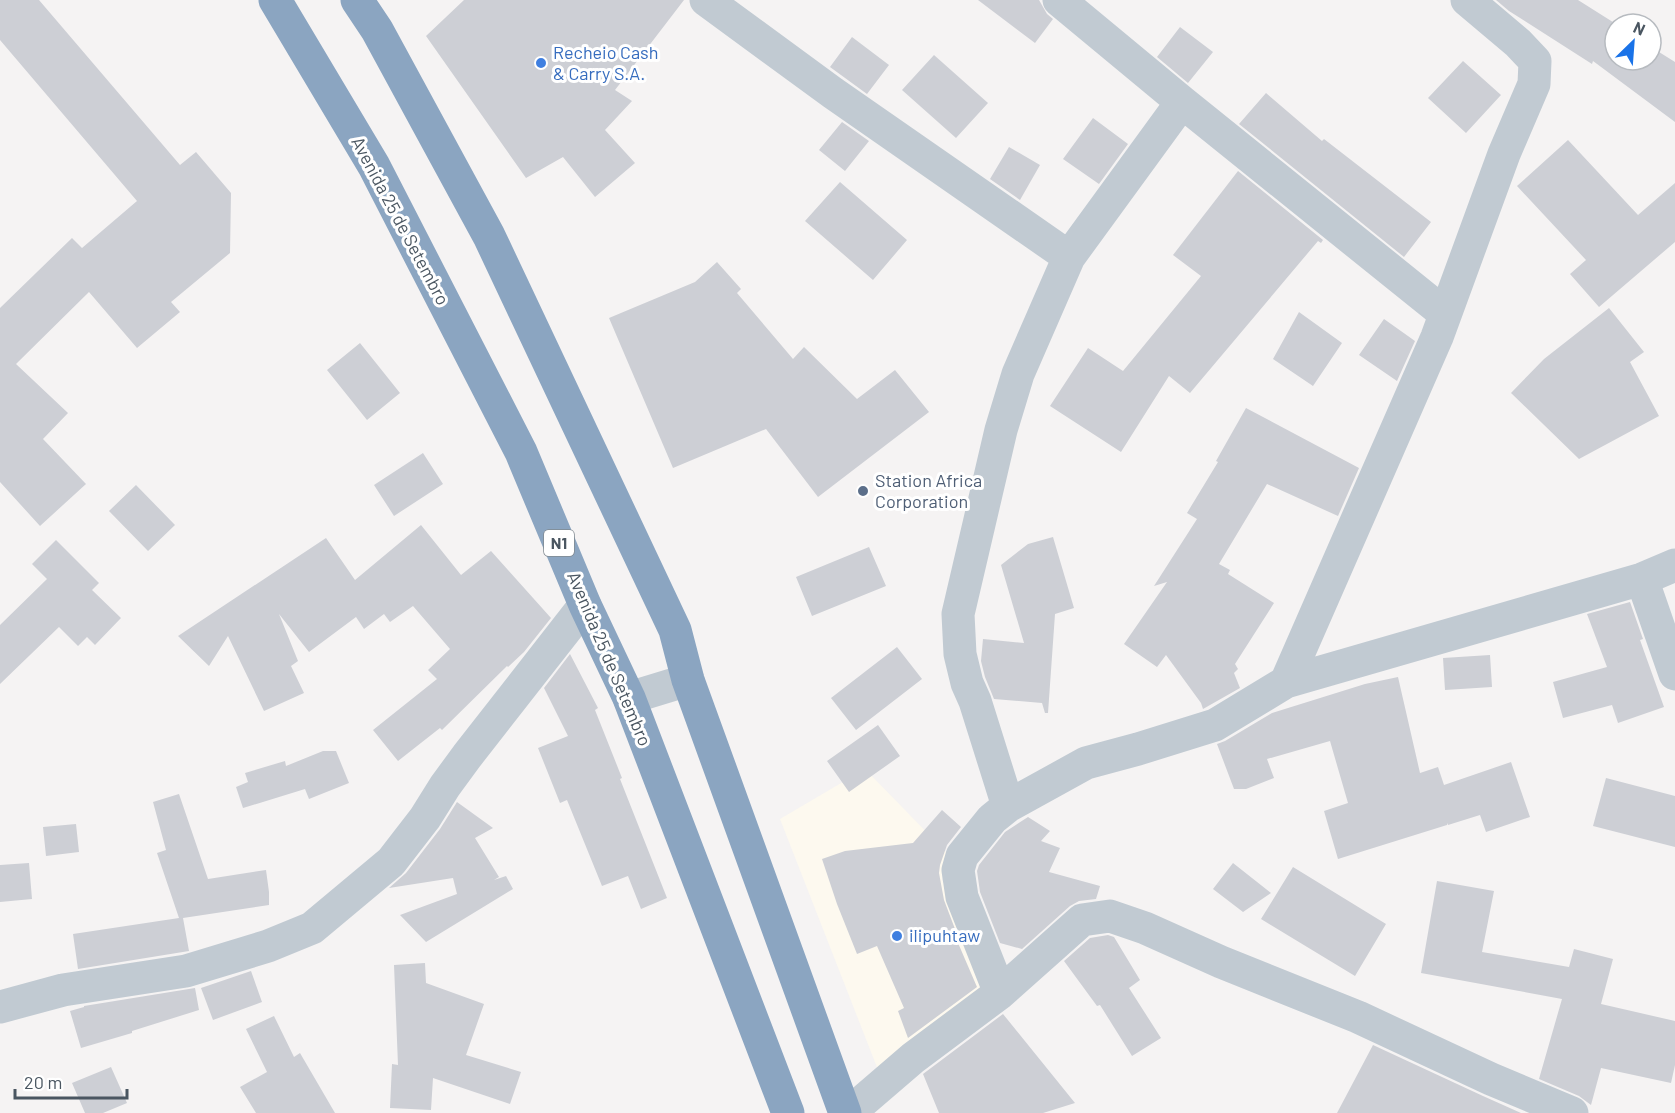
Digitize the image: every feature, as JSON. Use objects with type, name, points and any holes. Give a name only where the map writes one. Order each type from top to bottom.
[{"type":"highway","name":"Avenida 25 de Setembro","points":[[275,0],[374,166],[521,452],[585,605],[629,698],[788,1113]]},
{"type":"highway","points":[[357,0],[377,30],[489,236],[675,630],[688,680],[847,1113]]},
{"type":"street","points":[[706,0],[833,93],[1068,257]]},
{"type":"street","points":[[1059,0],[1444,314]]},
{"type":"street","points":[[1286,682],[1437,337],[1504,154],[1534,84],[1535,61],[1518,43],[1467,0]]},
{"type":"street","points":[[1008,806],[975,701],[967,683],[960,654],[958,614],[1001,430],[1018,374],[1068,257],[1182,102]]},
{"type":"street","points":[[1000,993],[962,897],[958,870],[962,855],[992,819],[1008,806],[1086,763],[1215,725],[1286,682],[1642,579],[1675,565]]},
{"type":"street","points":[[1642,579],[1675,674]]},
{"type":"street","points":[[0,1007],[63,990],[186,971],[268,946],[312,928],[391,862],[425,818],[467,756],[585,605]]},
{"type":"street","points":[[629,698],[688,680]]},
{"type":"street","points":[[847,1113],[913,1058],[1000,993],[1082,920],[1110,916],[1145,928],[1221,962],[1358,1017],[1491,1079],[1572,1113]]},
{"type":"shaded area","name":"ilipuhtaw","points":[[865,769],[946,852],[942,880],[992,992],[880,1075],[780,819]]},
{"type":"building","points":[[0,0],[39,0],[180,165],[196,152],[231,193],[230,253],[171,302],[180,312],[137,348],[89,292],[16,364],[68,413],[43,439],[86,484],[40,526],[0,482],[0,308],[72,238],[82,248],[137,201],[0,40]]},
{"type":"building","name":"Recheio Cash & Carry S.A.","points":[[464,0],[684,0],[615,90],[632,101],[605,130],[635,163],[595,197],[563,157],[526,178],[426,36]]},
{"type":"building","points":[[978,0],[1039,0],[1047,14],[1053,19],[1035,43]]},
{"type":"building","points":[[1496,0],[1578,0],[1603,16],[1603,68],[1593,61],[1592,64],[1509,11]]},
{"type":"building","points":[[1180,27],[1213,52],[1188,83],[1157,57]]},
{"type":"building","points":[[852,37],[889,65],[867,94],[830,67]]},
{"type":"building","points":[[1663,54],[1675,62],[1675,122],[1608,72],[1663,72]]},
{"type":"building","points":[[934,55],[988,103],[956,138],[902,90]]},
{"type":"building","points":[[1463,61],[1501,95],[1466,133],[1428,98]]},
{"type":"building","points":[[1266,93],[1322,141],[1324,139],[1431,222],[1404,257],[1239,124]]},
{"type":"building","points":[[1093,118],[1128,144],[1099,184],[1063,159]]},
{"type":"building","points":[[842,122],[869,141],[845,171],[819,150]]},
{"type":"building","points":[[1568,140],[1638,215],[1675,183],[1675,242],[1599,307],[1570,274],[1586,260],[1517,186]]},
{"type":"building","points":[[1009,147],[1040,165],[1020,200],[990,179]]},
{"type":"building","points":[[1238,171],[1323,240],[1321,243],[1318,241],[1190,393],[1169,376],[1121,452],[1050,406],[1088,348],[1123,371],[1201,276],[1173,255]]},
{"type":"building","points":[[840,182],[907,240],[873,280],[805,221]]},
{"type":"building","points":[[717,262],[741,289],[737,293],[793,359],[804,347],[857,399],[895,370],[929,412],[818,497],[766,429],[673,468],[609,318],[695,282]]},
{"type":"building","points":[[1609,308],[1644,352],[1630,362],[1659,416],[1579,459],[1511,393],[1544,359]]},
{"type":"building","points":[[1299,312],[1342,343],[1313,386],[1273,359]]},
{"type":"building","points":[[1384,319],[1415,341],[1397,381],[1359,355]]},
{"type":"building","points":[[360,343],[400,393],[367,420],[327,370]]},
{"type":"building","points":[[1246,408],[1359,468],[1338,516],[1267,484],[1219,564],[1230,570],[1228,574],[1274,603],[1235,664],[1238,669],[1234,673],[1240,688],[1203,709],[1166,655],[1157,667],[1124,644],[1167,582],[1154,586],[1197,519],[1187,513],[1218,462],[1216,461]]},
{"type":"building","points":[[423,453],[443,484],[394,516],[374,485]]},
{"type":"building","points":[[136,485],[175,525],[148,551],[109,511]]},
{"type":"building","points":[[421,525],[461,575],[491,551],[551,618],[524,652],[442,730],[440,728],[398,761],[373,730],[437,679],[428,670],[450,649],[413,606],[390,622],[384,614],[364,629],[356,617],[309,652],[279,614],[298,661],[291,666],[304,693],[264,711],[228,636],[209,666],[178,636],[326,538],[355,580]]},
{"type":"building","points":[[1053,537],[1074,608],[1055,614],[1048,713],[1045,713],[1042,703],[994,699],[981,661],[983,639],[1024,643],[1001,565],[1028,544]]},
{"type":"building","points":[[56,540],[99,583],[92,590],[121,618],[95,645],[87,637],[78,646],[59,627],[0,684],[0,625],[47,579],[32,564]]},
{"type":"building","points":[[869,547],[886,586],[812,616],[796,577]]},
{"type":"building","points":[[1630,602],[1643,639],[1640,640],[1664,707],[1618,723],[1612,705],[1563,718],[1553,682],[1607,667],[1587,614]]},
{"type":"building","points":[[897,647],[922,679],[856,730],[831,698]]},
{"type":"building","points":[[570,654],[598,708],[595,710],[622,778],[620,779],[667,898],[641,909],[628,876],[602,886],[567,800],[560,803],[538,748],[568,736],[544,688]]},
{"type":"building","points":[[1490,655],[1492,687],[1445,690],[1443,658]]},
{"type":"building","points":[[1398,677],[1420,773],[1438,767],[1444,785],[1511,762],[1530,817],[1486,832],[1480,815],[1448,825],[1448,823],[1338,859],[1324,811],[1348,803],[1330,741],[1267,759],[1274,778],[1246,789],[1234,789],[1217,744],[1272,713],[1365,684]]},
{"type":"building","points":[[878,725],[900,756],[849,792],[827,761]]},
{"type":"building","points":[[323,751],[336,751],[349,783],[309,799],[305,789],[243,808],[236,787],[248,782],[245,773],[285,761],[286,766]]},
{"type":"building","points":[[1606,778],[1675,796],[1675,847],[1593,826]]},
{"type":"building","points":[[179,794],[208,879],[266,870],[269,905],[183,918],[189,951],[78,969],[73,934],[179,918],[157,853],[166,850],[153,802]]},
{"type":"building","points":[[457,802],[493,828],[475,838],[499,877],[494,880],[506,876],[513,889],[426,942],[400,915],[457,894],[453,878],[389,888],[406,873],[440,829]]},
{"type":"building","points":[[942,810],[961,827],[947,845],[940,865],[939,873],[944,900],[955,929],[952,929],[977,987],[908,1038],[898,1011],[904,1008],[877,946],[857,954],[822,859],[845,851],[913,843]]},
{"type":"building","points":[[1028,817],[1050,831],[1041,841],[1060,848],[1049,872],[1100,886],[1096,899],[1079,901],[1070,906],[1022,949],[1000,943],[980,892],[977,871],[979,865],[1005,832]]},
{"type":"building","points":[[76,824],[79,852],[46,856],[43,827]]},
{"type":"building","points":[[29,863],[32,899],[0,902],[0,865]]},
{"type":"building","points":[[1233,863],[1271,893],[1243,912],[1213,889]]},
{"type":"building","points":[[1293,867],[1386,924],[1355,976],[1261,919]]},
{"type":"building","points":[[1437,881],[1494,891],[1482,952],[1569,967],[1574,949],[1613,959],[1601,1004],[1675,1021],[1675,1065],[1671,1083],[1601,1068],[1591,1105],[1579,1096],[1539,1079],[1562,999],[1421,973]]},
{"type":"building","points":[[1108,935],[1114,937],[1140,980],[1129,988],[1161,1038],[1132,1056],[1100,1005],[1097,1006],[1064,961],[1090,938]]},
{"type":"building","points":[[425,963],[426,983],[484,1004],[466,1055],[521,1072],[510,1104],[433,1078],[431,1110],[390,1108],[392,1064],[398,1065],[394,965]]},
{"type":"building","points":[[251,971],[262,1002],[213,1020],[201,988]]},
{"type":"building","points":[[195,988],[199,1010],[81,1048],[70,1011],[84,1006]]},
{"type":"building","points":[[1003,1014],[1075,1103],[1043,1113],[939,1113],[923,1074]]},
{"type":"building","points":[[274,1016],[294,1057],[300,1053],[335,1113],[256,1113],[240,1087],[267,1072],[246,1029]]},
{"type":"building","points":[[1373,1045],[1483,1096],[1521,1113],[1337,1113]]},
{"type":"building","points":[[111,1067],[127,1103],[103,1113],[85,1113],[72,1083]]},
{"type":"place","name":"Recheio Cash & Carry S.A.","points":[[541,63]]},
{"type":"place","name":"Station Africa Corporation","points":[[863,491]]},
{"type":"place","name":"ilipuhtaw","points":[[897,936]]}]
